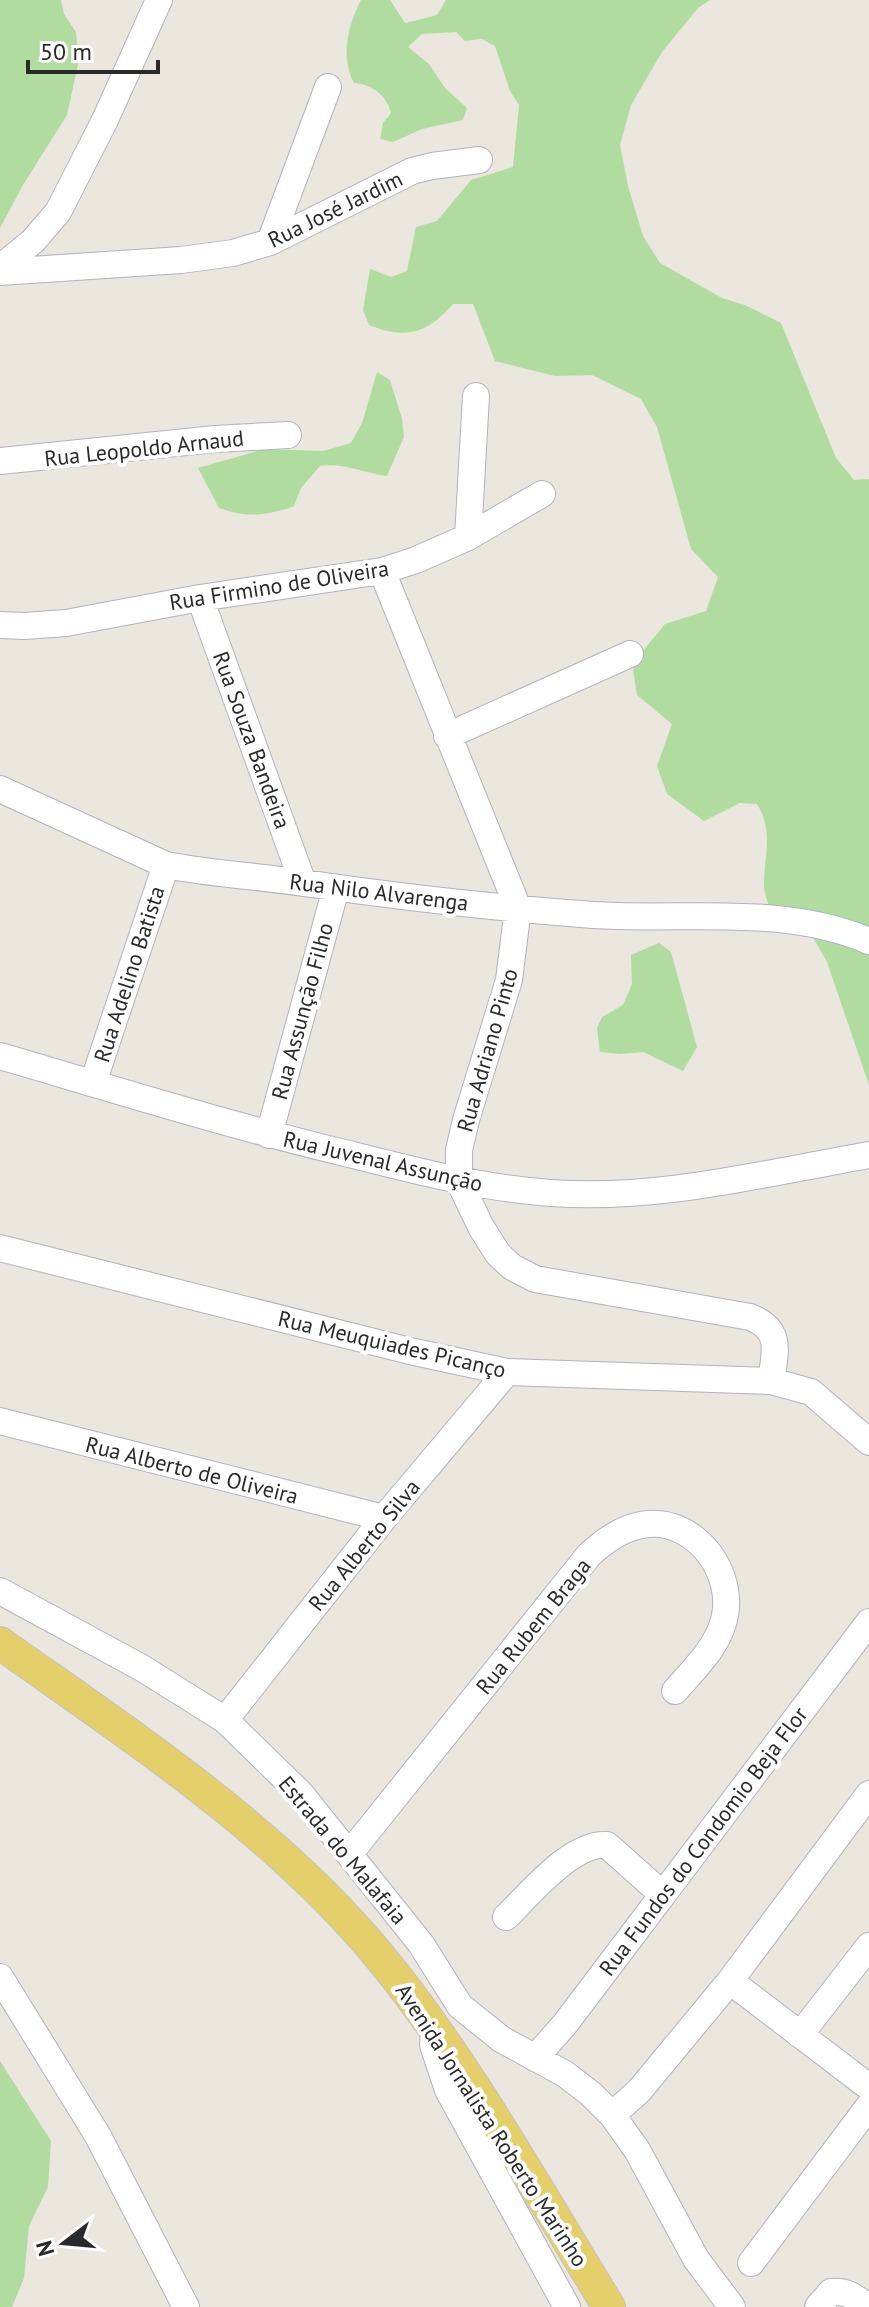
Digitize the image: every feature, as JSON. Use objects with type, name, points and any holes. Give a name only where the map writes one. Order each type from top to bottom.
[{"type":"main road","name":"Avenida Jornalista Roberto Marinho","points":[[0,1643],[186,1778],[291,1865],[384,1962],[433,2028],[609,2307]]},
{"type":"street","points":[[0,270],[33,241],[58,212],[105,120],[159,0]]},
{"type":"street","points":[[270,242],[328,87]]},
{"type":"street","name":"Rua José Jardim","points":[[0,270],[181,260],[233,253],[270,242],[412,171],[479,160]]},
{"type":"street","points":[[468,537],[476,396]]},
{"type":"street","name":"Rua Leopoldo Arnaud","points":[[0,461],[215,439],[288,435]]},
{"type":"street","name":"Rua Firmino de Oliveira","points":[[0,625],[66,623],[200,598],[382,571],[468,537],[542,494]]},
{"type":"street","name":"Rua Adriano Pinto","points":[[382,571],[518,908],[509,980],[459,1150],[459,1181],[481,1227],[498,1254],[512,1267],[535,1279],[750,1317],[766,1323],[775,1349],[771,1381]]},
{"type":"street","name":"Rua Souza Bandeira","points":[[200,598],[303,883]]},
{"type":"street","points":[[447,736],[630,654]]},
{"type":"street","name":"Rua Nilo Alvarenga","points":[[0,789],[166,865],[336,888],[596,915],[775,919],[844,930],[869,941]]},
{"type":"street","name":"Rua Adelino Batista","points":[[93,1083],[166,865]]},
{"type":"street","name":"Rua Assunção Filho","points":[[269,1135],[336,888]]},
{"type":"street","name":"Rua Juvenal Assunção","points":[[0,1056],[269,1135],[459,1181],[552,1193],[618,1193],[685,1187],[869,1155]]},
{"type":"street","name":"Rua Meuquiades Picanço","points":[[0,1248],[507,1372],[706,1376],[771,1381],[811,1392],[869,1442]]},
{"type":"street","name":"Rua Alberto Silva","points":[[225,1720],[384,1518],[507,1372]]},
{"type":"street","name":"Rua Alberto de Oliveira","points":[[0,1421],[384,1518]]},
{"type":"street","name":"Rua Rubem Braga","points":[[350,1853],[589,1555],[624,1529],[666,1524],[699,1541],[718,1564],[724,1592],[725,1619],[711,1650],[675,1691]]},
{"type":"street","name":"Estrada do Malafaia","points":[[0,1591],[142,1668],[225,1720],[301,1794],[421,1944],[460,2006],[490,2032],[565,2074],[612,2115],[637,2150],[696,2259],[732,2307]]},
{"type":"street","name":"Rua Fundos do Condomio Beja Flor","points":[[535,2058],[565,2024],[869,1622]]},
{"type":"street","points":[[612,2115],[639,2091],[730,1981],[869,1794]]},
{"type":"street","points":[[506,1917],[571,1856],[584,1847],[597,1844],[607,1845],[662,1894]]},
{"type":"street","points":[[800,2035],[869,1946]]},
{"type":"street","points":[[0,1977],[98,2136],[186,2307]]},
{"type":"street","points":[[730,1981],[869,2087]]},
{"type":"street","points":[[460,2006],[433,2028],[436,2056],[448,2090],[567,2307]]},
{"type":"street","points":[[751,2263],[869,2106]]},
{"type":"street","points":[[818,2307],[831,2292],[841,2291],[850,2293],[868,2307]]},
{"type":"green space","points":[[0,0],[61,0],[64,14],[76,32],[79,60],[67,115],[0,228]]},
{"type":"green space","points":[[361,0],[390,0],[405,23],[437,15],[446,0],[710,0],[698,8],[662,52],[631,105],[620,145],[643,236],[660,263],[722,298],[745,305],[781,323],[836,458],[854,480],[869,479],[869,1085],[827,962],[803,920],[770,910],[764,885],[767,834],[757,804],[740,803],[704,821],[667,794],[657,766],[672,724],[637,695],[633,670],[642,652],[665,624],[706,611],[718,577],[691,549],[657,427],[641,399],[592,375],[555,376],[495,361],[473,304],[453,304],[435,322],[416,331],[394,332],[369,325],[363,310],[370,269],[391,277],[407,271],[416,227],[437,221],[471,180],[513,167],[519,105],[510,91],[495,46],[482,39],[465,41],[456,32],[422,34],[408,47],[429,64],[445,88],[467,108],[463,120],[422,129],[393,142],[380,139],[383,123],[391,113],[389,107],[377,92],[354,83],[347,63],[349,30]]},
{"type":"green space","points":[[377,372],[390,380],[404,437],[387,476],[345,467],[320,466],[301,488],[294,506],[256,514],[219,508],[198,468],[265,449],[323,451],[351,443],[362,423]]},
{"type":"green space","points":[[659,943],[671,952],[697,1047],[683,1071],[643,1052],[600,1052],[597,1028],[602,1017],[623,1005],[632,984],[631,955]]},
{"type":"green space","points":[[0,2061],[51,2141],[48,2187],[29,2226],[24,2278],[12,2307],[0,2307]]}]
